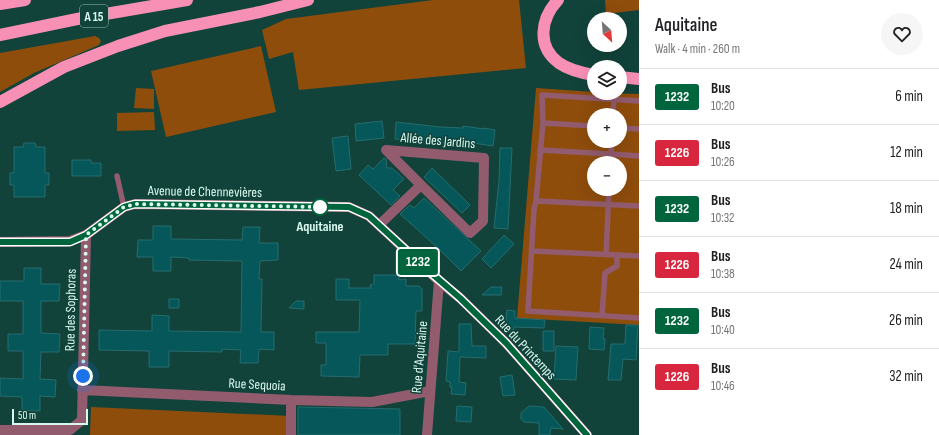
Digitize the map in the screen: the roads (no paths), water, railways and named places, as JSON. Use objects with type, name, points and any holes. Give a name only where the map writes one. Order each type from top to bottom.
[{"type":"highway","points":[[2,4],[24,0]]},
{"type":"highway","name":"A 15","points":[[0,35],[82,18],[188,0]]},
{"type":"highway","points":[[0,102],[64,68],[118,46],[158,33],[260,12],[308,0]]},
{"type":"highway","points":[[558,0],[550,8],[544,25],[544,38],[548,50],[552,57],[559,63],[568,68],[587,73]]},
{"type":"highway","points":[[627,78],[639,79]]},
{"type":"street","name":"Allée des Jardins","points":[[386,150],[484,158],[483,221],[470,233],[421,185],[386,150]]},
{"type":"street","points":[[379,225],[421,185]]},
{"type":"street","name":"Avenue de Chennevières","points":[[0,242],[70,242],[86,235],[124,207],[135,204],[349,207]]},
{"type":"street","name":"Rue du Printemps","points":[[349,207],[369,216],[439,281],[460,298],[506,343],[587,435]]},
{"type":"street","name":"Rue des Sophoras","points":[[0,430],[70,430],[82,420],[86,235]]},
{"type":"street","name":"Rue d'Aquitaine","points":[[427,435],[439,281]]},
{"type":"street","name":"Rue Sequoia","points":[[82,390],[291,400],[372,402],[430,391]]},
{"type":"street","points":[[291,400],[291,435]]},
{"type":"lane","points":[[587,98],[542,95],[543,123],[534,209],[528,311],[639,318]]},
{"type":"lane","points":[[626,100],[639,101]]},
{"type":"lane","points":[[543,123],[587,126]]},
{"type":"lane","points":[[627,128],[639,129]]},
{"type":"lane","points":[[611,148],[611,154]]},
{"type":"lane","points":[[540,150],[639,156]]},
{"type":"lane","points":[[117,176],[124,207]]},
{"type":"lane","points":[[606,255],[609,196]]},
{"type":"lane","points":[[536,201],[639,206]]},
{"type":"lane","points":[[532,251],[639,256]]},
{"type":"lane","points":[[602,316],[605,273],[617,266],[617,255]]},
{"type":"place","name":"Aquitaine","points":[[320,207]]}]
